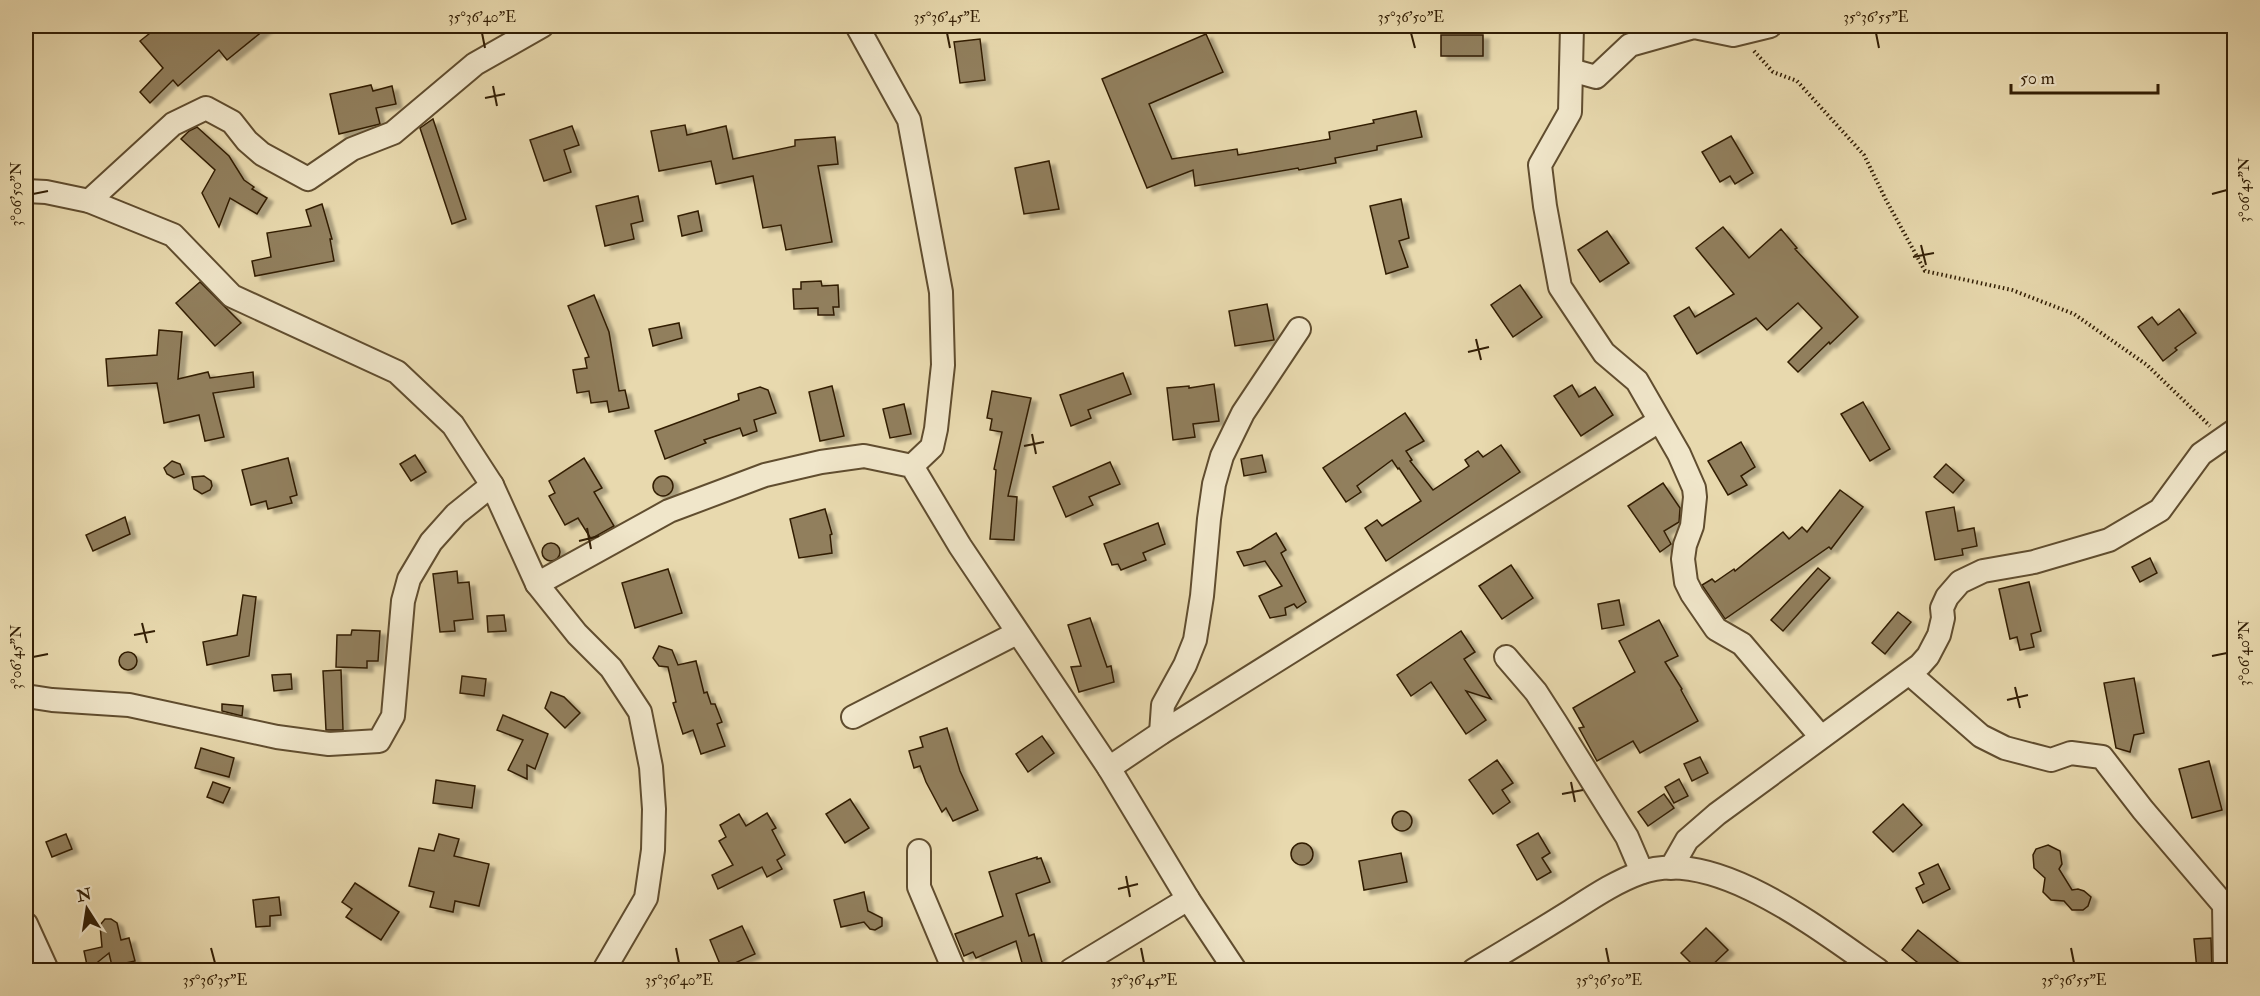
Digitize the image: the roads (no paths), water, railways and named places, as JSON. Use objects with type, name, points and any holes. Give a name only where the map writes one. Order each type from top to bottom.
[{"type":"street","points":[[89,201],[173,124],[206,108],[232,122],[247,141],[262,154],[308,179],[352,149],[393,133],[475,64],[542,26]]},
{"type":"street","points":[[857,26],[909,120],[941,292],[943,365],[936,429],[932,447],[912,466]]},
{"type":"street","points":[[1572,26],[1570,112],[1540,165],[1560,287],[1604,353],[1637,381],[1679,454],[1694,488],[1692,526],[1683,559],[1684,576],[1689,588],[1716,629],[1742,644],[1821,737]]},
{"type":"street","points":[[1571,70],[1596,76],[1630,45],[1694,27],[1733,35],[1770,26]]},
{"type":"street","points":[[26,191],[46,192],[89,201],[173,235],[232,296],[397,372],[453,425],[492,485],[537,584],[577,634],[611,668],[640,712],[651,767],[654,809],[653,850],[645,898],[604,970]]},
{"type":"street","points":[[1161,733],[1163,705],[1185,665],[1195,640],[1214,484],[1222,456],[1243,413],[1299,329]]},
{"type":"street","points":[[1109,768],[1161,733],[1659,421]]},
{"type":"street","points":[[1671,868],[1687,840],[1717,814],[1910,674],[1928,656],[1935,644],[1942,629],[1942,608],[1947,597],[1960,582],[1968,576],[1983,571],[2034,562],[2109,540],[2160,510],[2201,454],[2229,435]]},
{"type":"street","points":[[537,584],[669,511],[765,475],[821,462],[864,456],[912,466],[960,546],[1109,768],[1188,899],[1235,970]]},
{"type":"street","points":[[26,696],[129,705],[277,737],[328,744],[379,741],[393,716],[403,601],[409,579],[431,542],[456,514],[492,485]]},
{"type":"street","points":[[853,717],[1017,633]]},
{"type":"street","points":[[1506,657],[1536,692],[1556,723],[1627,837],[1642,872]]},
{"type":"street","points":[[1910,674],[1981,736],[2004,748],[2050,760],[2071,753],[2102,757],[2143,810],[2224,904],[2225,970]]},
{"type":"street","points":[[919,851],[918,887],[954,970]]},
{"type":"street","points":[[1474,970],[1614,884],[1642,872],[1671,868],[1703,871],[1739,883],[1816,927],[1878,970]]},
{"type":"street","points":[[1071,970],[1188,899]]},
{"type":"street","points":[[26,924],[47,970]]}]
